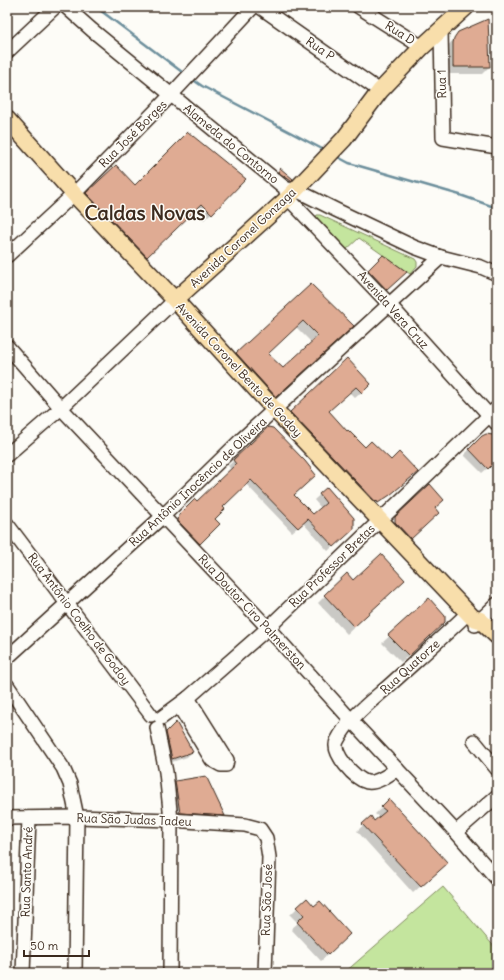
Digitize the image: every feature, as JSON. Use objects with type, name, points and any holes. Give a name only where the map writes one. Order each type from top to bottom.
[{"type":"main road","name":"Avenida Coronel Gonzaga","points":[[175,300],[344,139],[380,91],[422,47],[466,7]]},
{"type":"main road","name":"Avenida Coronel Bento de Godoy","points":[[7,119],[74,194],[175,300],[275,410],[380,521],[474,619],[497,636]]},
{"type":"main road","name":"Avenida Coronel Bento de Godoy","points":[[474,619],[481,633],[497,649]]},
{"type":"street","points":[[7,52],[55,7]]},
{"type":"street","name":"Alameda do Contorno","points":[[66,7],[290,192],[336,210],[414,247],[442,257],[481,267],[497,274]]},
{"type":"street","name":"Rua José Borges","points":[[7,256],[74,194],[171,95],[253,7]]},
{"type":"street","name":"Rua P","points":[[260,7],[380,91]]},
{"type":"street","name":"Rua D","points":[[358,7],[422,47]]},
{"type":"street","name":"Rua 1","points":[[441,29],[443,138],[497,147]]},
{"type":"street","name":"Avenida Vera Cruz","points":[[290,192],[389,304],[494,416]]},
{"type":"street","name":"Rua Antônio Inocêncio de Oliveira","points":[[7,658],[163,516],[242,439],[442,257]]},
{"type":"street","name":"Avenida Coronel Gonzaga","points":[[7,455],[61,408],[175,300]]},
{"type":"street","name":"Rua Doutor Ciro Palmerston","points":[[7,346],[61,408],[268,628],[351,720],[456,832],[497,879]]},
{"type":"street","name":"Rua Professor Bretas","points":[[156,720],[184,702],[268,628],[380,521],[494,416]]},
{"type":"street","name":"Rua Antônio Coelho de Godoy","points":[[7,524],[156,720],[166,772],[171,820],[170,973]]},
{"type":"street","name":"Rua Quatorze","points":[[397,769],[376,781],[367,782],[355,776],[337,755],[336,742],[351,720],[435,644],[497,604]]},
{"type":"street","points":[[7,685],[63,768],[70,784],[77,818],[75,973]]},
{"type":"street","points":[[474,742],[497,769]]},
{"type":"street","points":[[456,832],[497,796]]},
{"type":"street","name":"Rua São Judas Tadeu","points":[[7,818],[171,820],[245,825],[260,829]]},
{"type":"street","name":"Rua Santo André","points":[[23,973],[29,818]]},
{"type":"street","name":"Rua São José","points":[[260,829],[266,838],[269,857],[265,973]]},
{"type":"green space","points":[[317,215],[320,215],[415,259],[417,266],[410,274],[359,238],[345,251],[315,218]]},
{"type":"green space","points":[[443,887],[497,950],[497,969],[493,973],[344,973]]},
{"type":"building","points":[[488,19],[490,67],[453,67],[453,43],[458,32]]},
{"type":"building","points":[[188,132],[246,179],[212,214],[202,204],[147,257],[86,193],[116,165],[135,185]]},
{"type":"building","points":[[280,168],[293,179],[291,181],[278,172]]},
{"type":"building","points":[[383,255],[407,272],[387,290],[368,270]]},
{"type":"building","points":[[311,284],[354,326],[276,397],[236,353]],"holes":[[[303,321],[318,336],[283,368],[268,354]]]},
{"type":"building","points":[[347,358],[371,384],[362,393],[356,387],[329,411],[347,431],[348,430],[365,447],[371,441],[391,460],[399,452],[418,472],[378,503],[290,412]]},
{"type":"building","points":[[268,427],[273,428],[305,461],[316,475],[294,495],[313,514],[326,503],[319,494],[327,487],[354,518],[354,529],[334,547],[308,519],[298,528],[251,480],[223,507],[225,509],[215,519],[220,524],[200,544],[178,521],[179,515],[195,499],[197,501],[236,464],[233,460]]},
{"type":"building","points":[[486,434],[493,435],[497,440],[497,458],[488,469],[469,449]]},
{"type":"building","points":[[430,484],[444,500],[435,508],[439,513],[411,539],[395,522],[395,517]]},
{"type":"building","points":[[381,554],[405,580],[354,627],[324,595],[347,573],[353,580]]},
{"type":"building","points":[[429,598],[445,616],[445,622],[409,656],[388,635]]},
{"type":"building","points":[[176,722],[193,752],[172,759],[166,732]]},
{"type":"building","points":[[206,776],[225,816],[180,813],[175,781]]},
{"type":"building","points":[[389,799],[448,863],[421,887],[362,824],[371,816],[374,821],[386,811],[381,807]]},
{"type":"building","points":[[307,898],[314,906],[320,901],[350,934],[328,955],[297,922],[304,915],[297,907]]},
{"type":"waterway","points":[[96,7],[186,75]]},
{"type":"waterway","points":[[192,79],[202,86],[326,151]]},
{"type":"waterway","points":[[336,156],[349,163],[460,195],[497,208]]},
{"type":"district","name":"Caldas Novas","points":[[145,213]]}]
